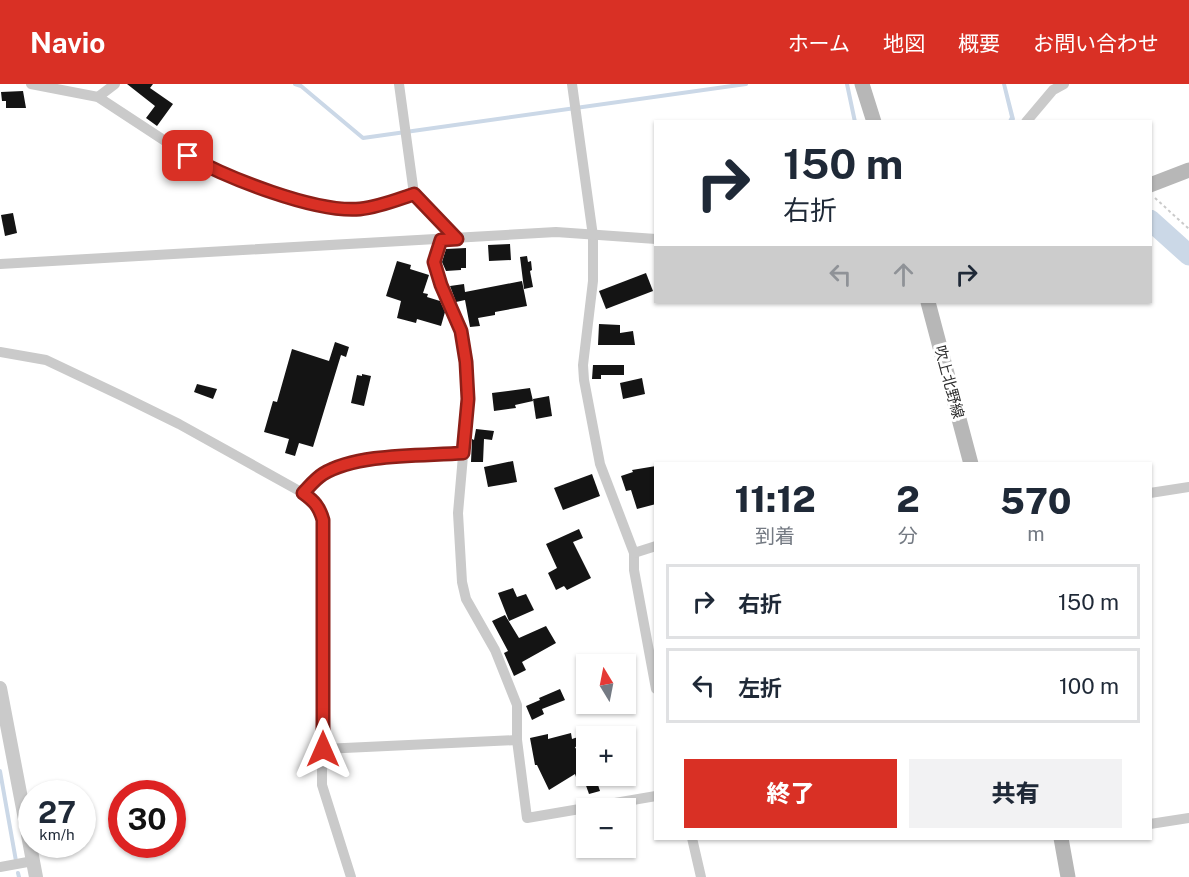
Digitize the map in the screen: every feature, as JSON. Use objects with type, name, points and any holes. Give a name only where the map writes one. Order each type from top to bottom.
[{"type":"main road","points":[[862,84],[873,120]]},
{"type":"main road","points":[[1152,184],[1189,170]]},
{"type":"main road","name":"吹上北野線","points":[[928,303],[970,462]]},
{"type":"main road","points":[[1062,840],[1068,877]]},
{"type":"street","points":[[31,84],[98,97],[210,168],[286,197],[342,209],[360,209],[414,194]]},
{"type":"street","points":[[98,97],[115,84]]},
{"type":"street","points":[[399,84],[414,194],[457,239]]},
{"type":"street","points":[[572,84],[593,236],[593,281],[583,365],[584,380],[605,481],[634,553],[634,570],[654,678]]},
{"type":"street","points":[[1028,120],[1053,90],[1064,84]]},
{"type":"street","points":[[0,264],[556,232],[654,239]]},
{"type":"street","points":[[441,240],[434,262],[441,285],[461,331],[466,362],[468,399],[458,513],[462,582],[466,598],[495,650],[517,705],[517,740],[527,818],[654,796]]},
{"type":"street","points":[[0,352],[46,360],[122,396],[179,424],[303,493],[320,509],[323,520],[322,786],[351,877]]},
{"type":"street","points":[[303,493],[321,475],[339,466],[362,460],[463,453]]},
{"type":"street","points":[[1152,493],[1189,487]]},
{"type":"street","points":[[634,553],[654,547]]},
{"type":"street","points":[[0,688],[36,877]]},
{"type":"street","points":[[323,749],[517,740]]},
{"type":"street","points":[[1152,824],[1189,818]]},
{"type":"street","points":[[692,840],[701,877]]},
{"type":"street","points":[[0,867],[33,861]]},
{"type":"path","points":[[1152,196],[1189,229]]},
{"type":"water","points":[[1002,84],[1006,84],[1014,120],[1008,120],[1010,117]]},
{"type":"building","points":[[127,84],[153,84],[150,88],[173,104],[157,126],[146,118],[155,106]]},
{"type":"building","points":[[23,91],[26,108],[6,108],[6,101],[2,101],[1,92]]},
{"type":"building","points":[[13,213],[17,233],[5,236],[1,215]]},
{"type":"building","points":[[510,244],[511,260],[489,261],[488,245]]},
{"type":"building","points":[[466,248],[466,268],[446,271],[442,262],[446,249]]},
{"type":"building","points":[[527,256],[528,262],[531,261],[533,287],[524,289],[520,257]]},
{"type":"building","points":[[397,261],[411,265],[410,269],[429,275],[423,293],[428,294],[427,297],[440,301],[445,312],[441,326],[417,319],[416,323],[397,318],[401,301],[386,296]]},
{"type":"building","points":[[646,273],[653,291],[606,309],[599,291]]},
{"type":"building","points":[[522,281],[527,306],[478,318],[480,326],[470,327],[465,300],[456,302],[450,286],[464,284],[465,292]]},
{"type":"building","points":[[599,324],[620,325],[620,333],[633,331],[635,345],[598,345]]},
{"type":"building","points":[[335,342],[349,347],[346,357],[341,355],[313,447],[299,443],[295,456],[285,453],[289,439],[264,432],[273,401],[277,402],[292,349],[329,361]]},
{"type":"building","points":[[593,365],[624,365],[624,375],[601,375],[601,379],[592,379]]},
{"type":"building","points":[[362,374],[371,376],[364,406],[351,403],[357,375],[362,376]]},
{"type":"building","points":[[642,378],[645,394],[623,399],[620,383]]},
{"type":"building","points":[[197,384],[217,389],[213,399],[194,392]]},
{"type":"building","points":[[530,388],[533,401],[515,405],[516,408],[494,411],[492,393]]},
{"type":"building","points":[[549,396],[552,416],[536,419],[533,399]]},
{"type":"building","points":[[476,429],[494,431],[492,440],[484,439],[483,462],[471,462],[472,439],[474,440]]},
{"type":"building","points":[[513,461],[517,482],[488,487],[484,467]]},
{"type":"building","points":[[654,466],[654,505],[637,509],[631,490],[626,491],[621,476],[633,472],[632,470]]},
{"type":"building","points":[[592,474],[600,496],[563,510],[554,488]]},
{"type":"building","points":[[579,529],[583,538],[573,542],[591,578],[567,590],[564,586],[556,590],[548,573],[557,568],[546,544]]},
{"type":"building","points":[[513,588],[517,597],[526,594],[534,610],[509,621],[498,593]]},
{"type":"building","points":[[505,615],[519,638],[546,626],[556,643],[522,662],[526,670],[514,676],[504,653],[508,651],[492,621]]},
{"type":"building","points":[[560,689],[565,700],[542,709],[544,714],[532,720],[526,706]]},
{"type":"building","points":[[571,733],[572,739],[576,738],[576,777],[575,774],[549,790],[535,765],[530,738],[548,734],[548,739]]},
{"type":"building","points":[[586,786],[598,786],[600,791],[589,794]]},
{"type":"waterway","points":[[295,84],[301,86],[363,138],[746,84]]},
{"type":"waterway","points":[[847,84],[855,120]]},
{"type":"waterway","points":[[1152,222],[1189,255]]},
{"type":"waterway","points":[[0,771],[16,861]]},
{"type":"waterway","points":[[18,873],[19,877]]},
{"type":"route","points":[[188,156],[210,168],[286,197],[342,209],[360,209],[381,205],[414,194],[457,239],[441,240],[434,262],[448,303],[461,331],[466,362],[468,399],[463,453],[362,460],[339,466],[321,475],[303,493],[320,509],[323,520],[323,749]]}]
